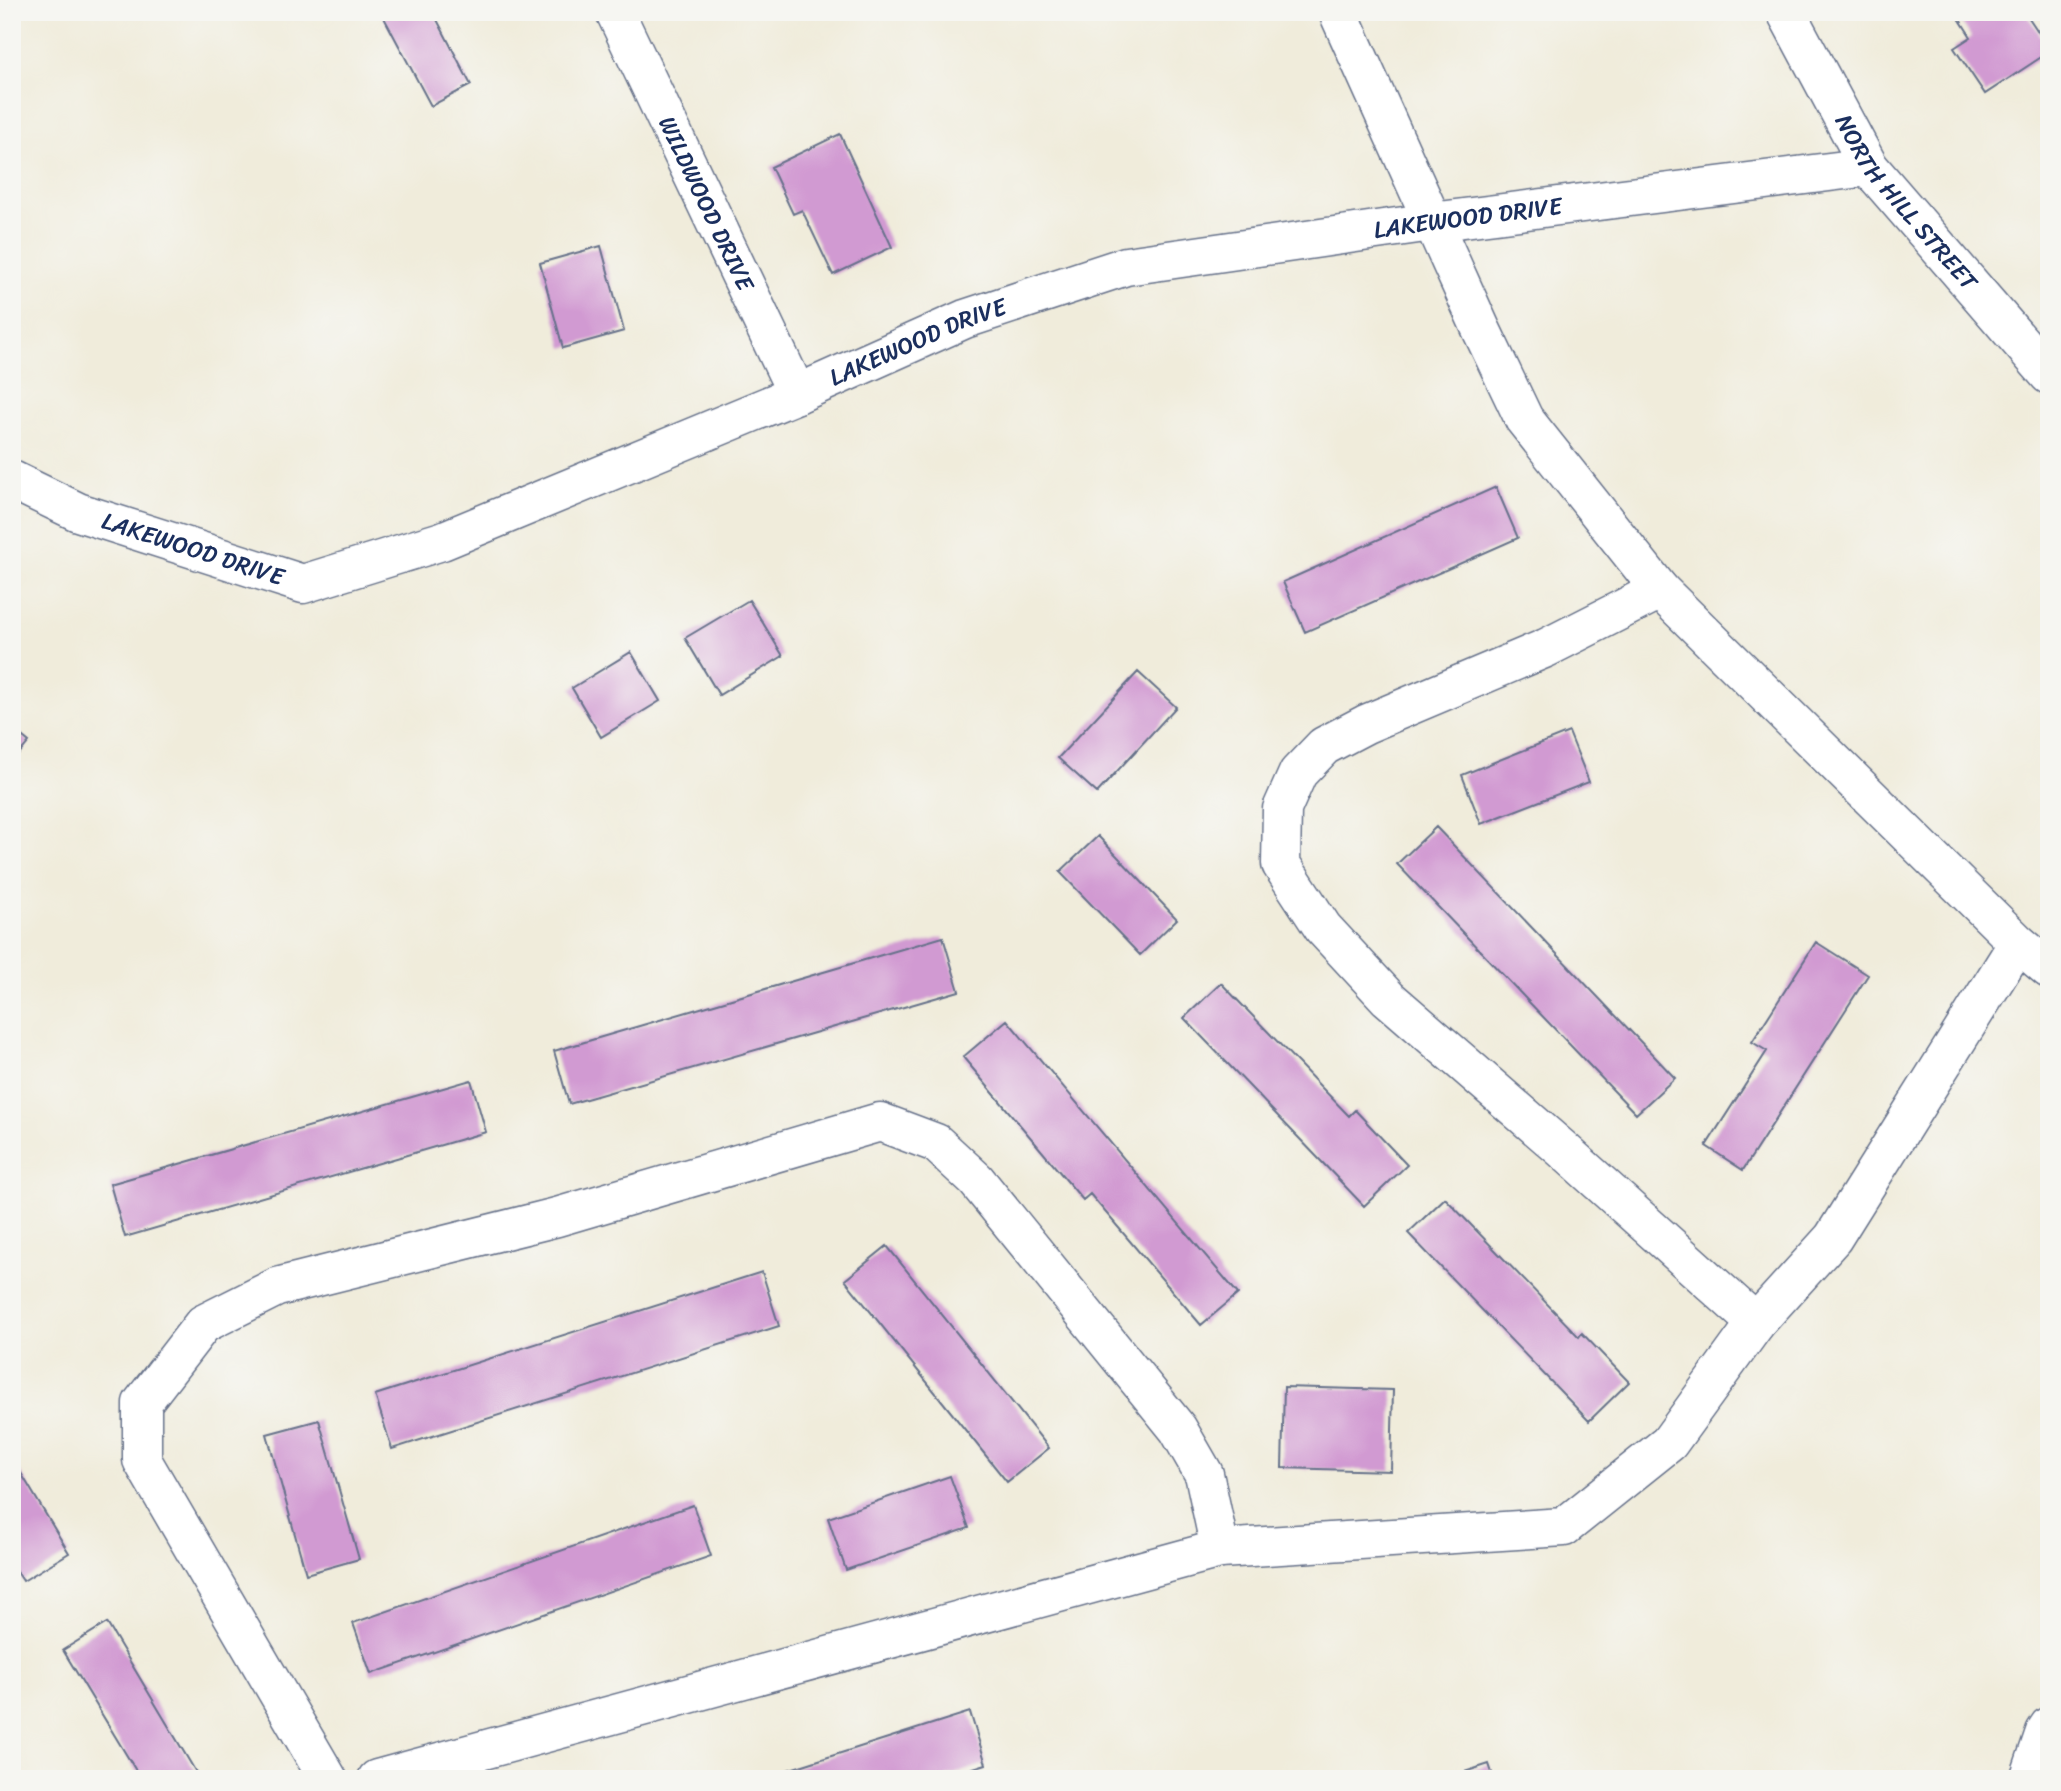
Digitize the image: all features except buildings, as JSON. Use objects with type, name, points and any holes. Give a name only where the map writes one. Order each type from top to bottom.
[{"type":"street","name":"WILDWOOD DRIVE","points":[[615,12],[797,394]]},
{"type":"street","points":[[1338,12],[1481,330],[1524,419],[1660,590],[2018,943],[2049,969]]},
{"type":"street","name":"NORTH HILL STREET","points":[[1786,12],[1869,167],[2049,376]]},
{"type":"street","name":"LAKEWOOD DRIVE","points":[[12,480],[78,512],[303,584],[442,541],[797,394],[965,319],[1126,266],[1432,222],[1869,167]]},
{"type":"street","points":[[1660,590],[1546,648],[1366,724],[1324,746],[1298,773],[1283,809],[1282,864],[1323,928],[1388,998],[1756,1322]]},
{"type":"street","points":[[377,1779],[1220,1549],[1564,1527],[1669,1443],[1756,1322],[1833,1238],[2018,943]]},
{"type":"street","points":[[328,1779],[142,1460],[142,1403],[203,1324],[277,1287],[557,1217],[880,1122],[936,1143],[976,1180],[1178,1429],[1204,1474],[1220,1549]]},
{"type":"street","points":[[2029,1779],[2049,1726]]}]
